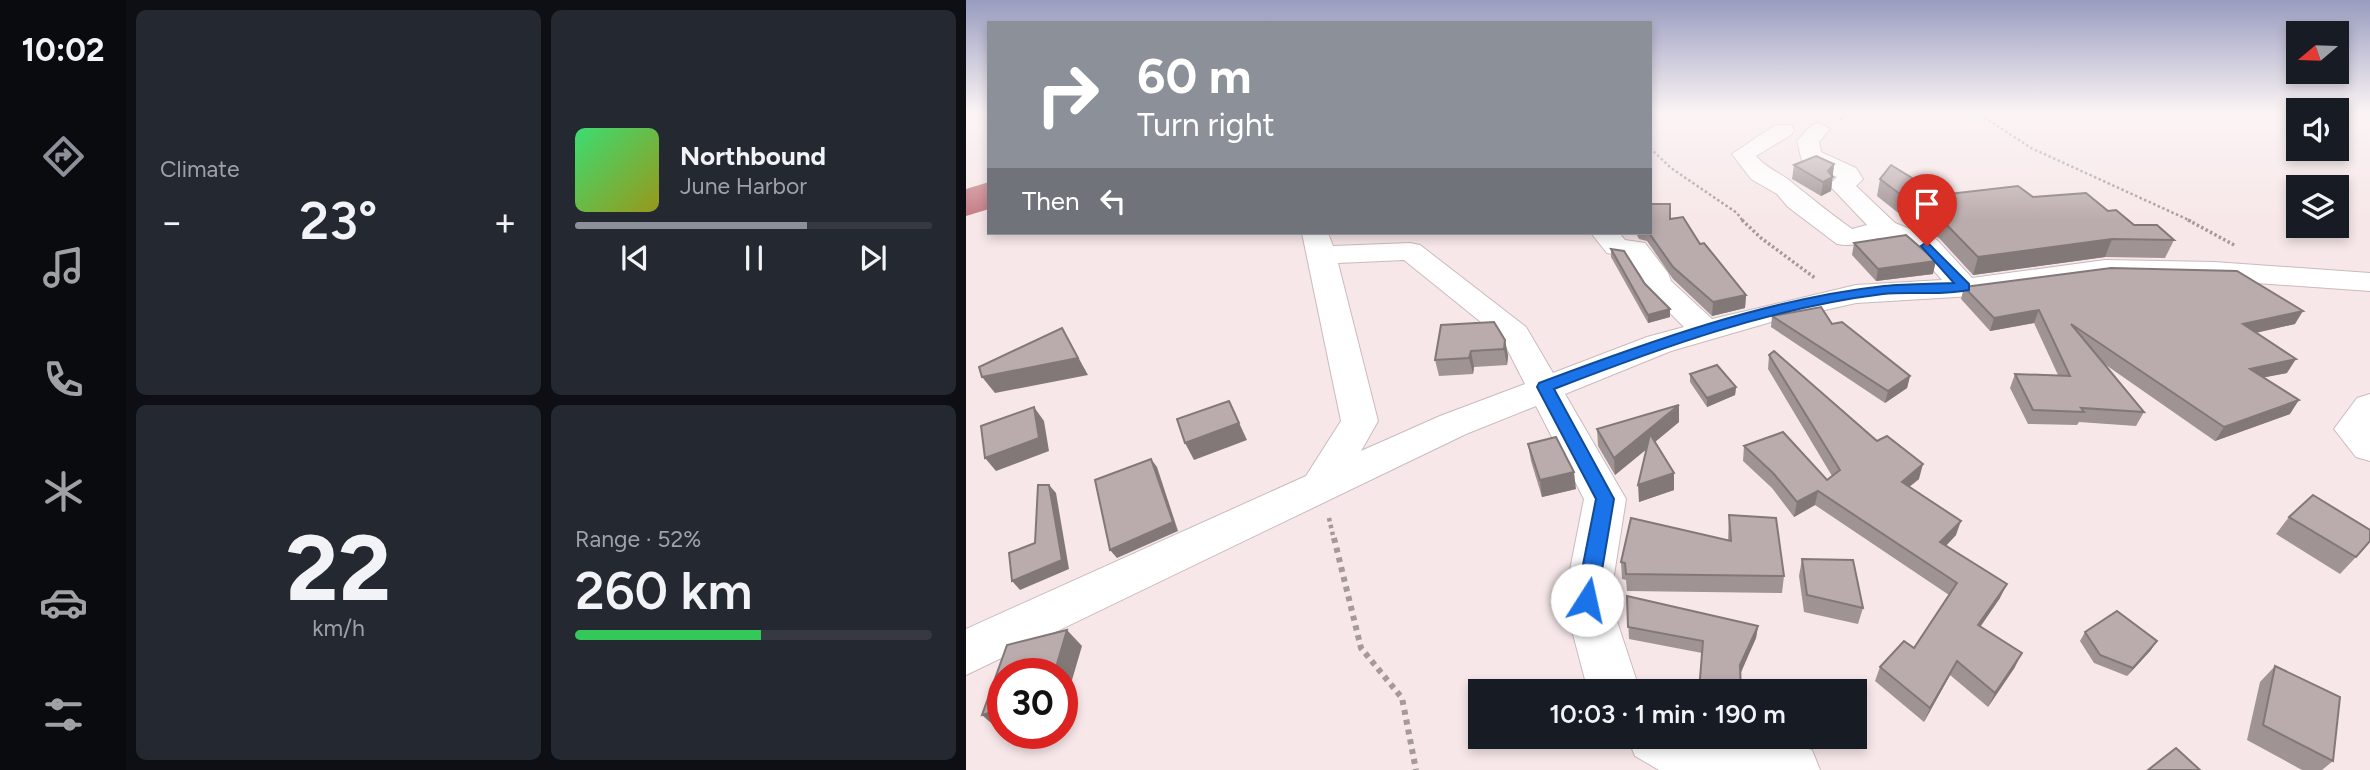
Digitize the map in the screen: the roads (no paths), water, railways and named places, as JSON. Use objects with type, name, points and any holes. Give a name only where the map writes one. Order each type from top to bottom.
[{"type":"street","points":[[1753,148],[1743,154],[1759,174],[1786,189],[1797,202],[1847,238],[1886,229]]},
{"type":"street","points":[[1809,148],[1810,156],[1848,173],[1851,179],[1841,185],[1886,229],[1927,246],[1964,287]]},
{"type":"street","points":[[1606,235],[1617,247],[1635,249],[1654,273],[1657,284],[1705,330]]},
{"type":"street","points":[[1321,486],[1360,421],[1319,244],[1418,242],[1434,267],[1464,297],[1514,334],[1605,499],[1587,600],[1610,679]]},
{"type":"street","points":[[966,653],[1321,486],[1545,387],[1659,344],[1705,330],[1842,297],[1883,290],[1964,287],[2105,269],[2214,271],[2368,285]]},
{"type":"street","points":[[2370,406],[2353,429],[2370,447]]},
{"type":"street","points":[[1675,749],[1701,764],[1767,763],[1793,770]]},
{"type":"waterway","points":[[966,204],[987,195]]}]
